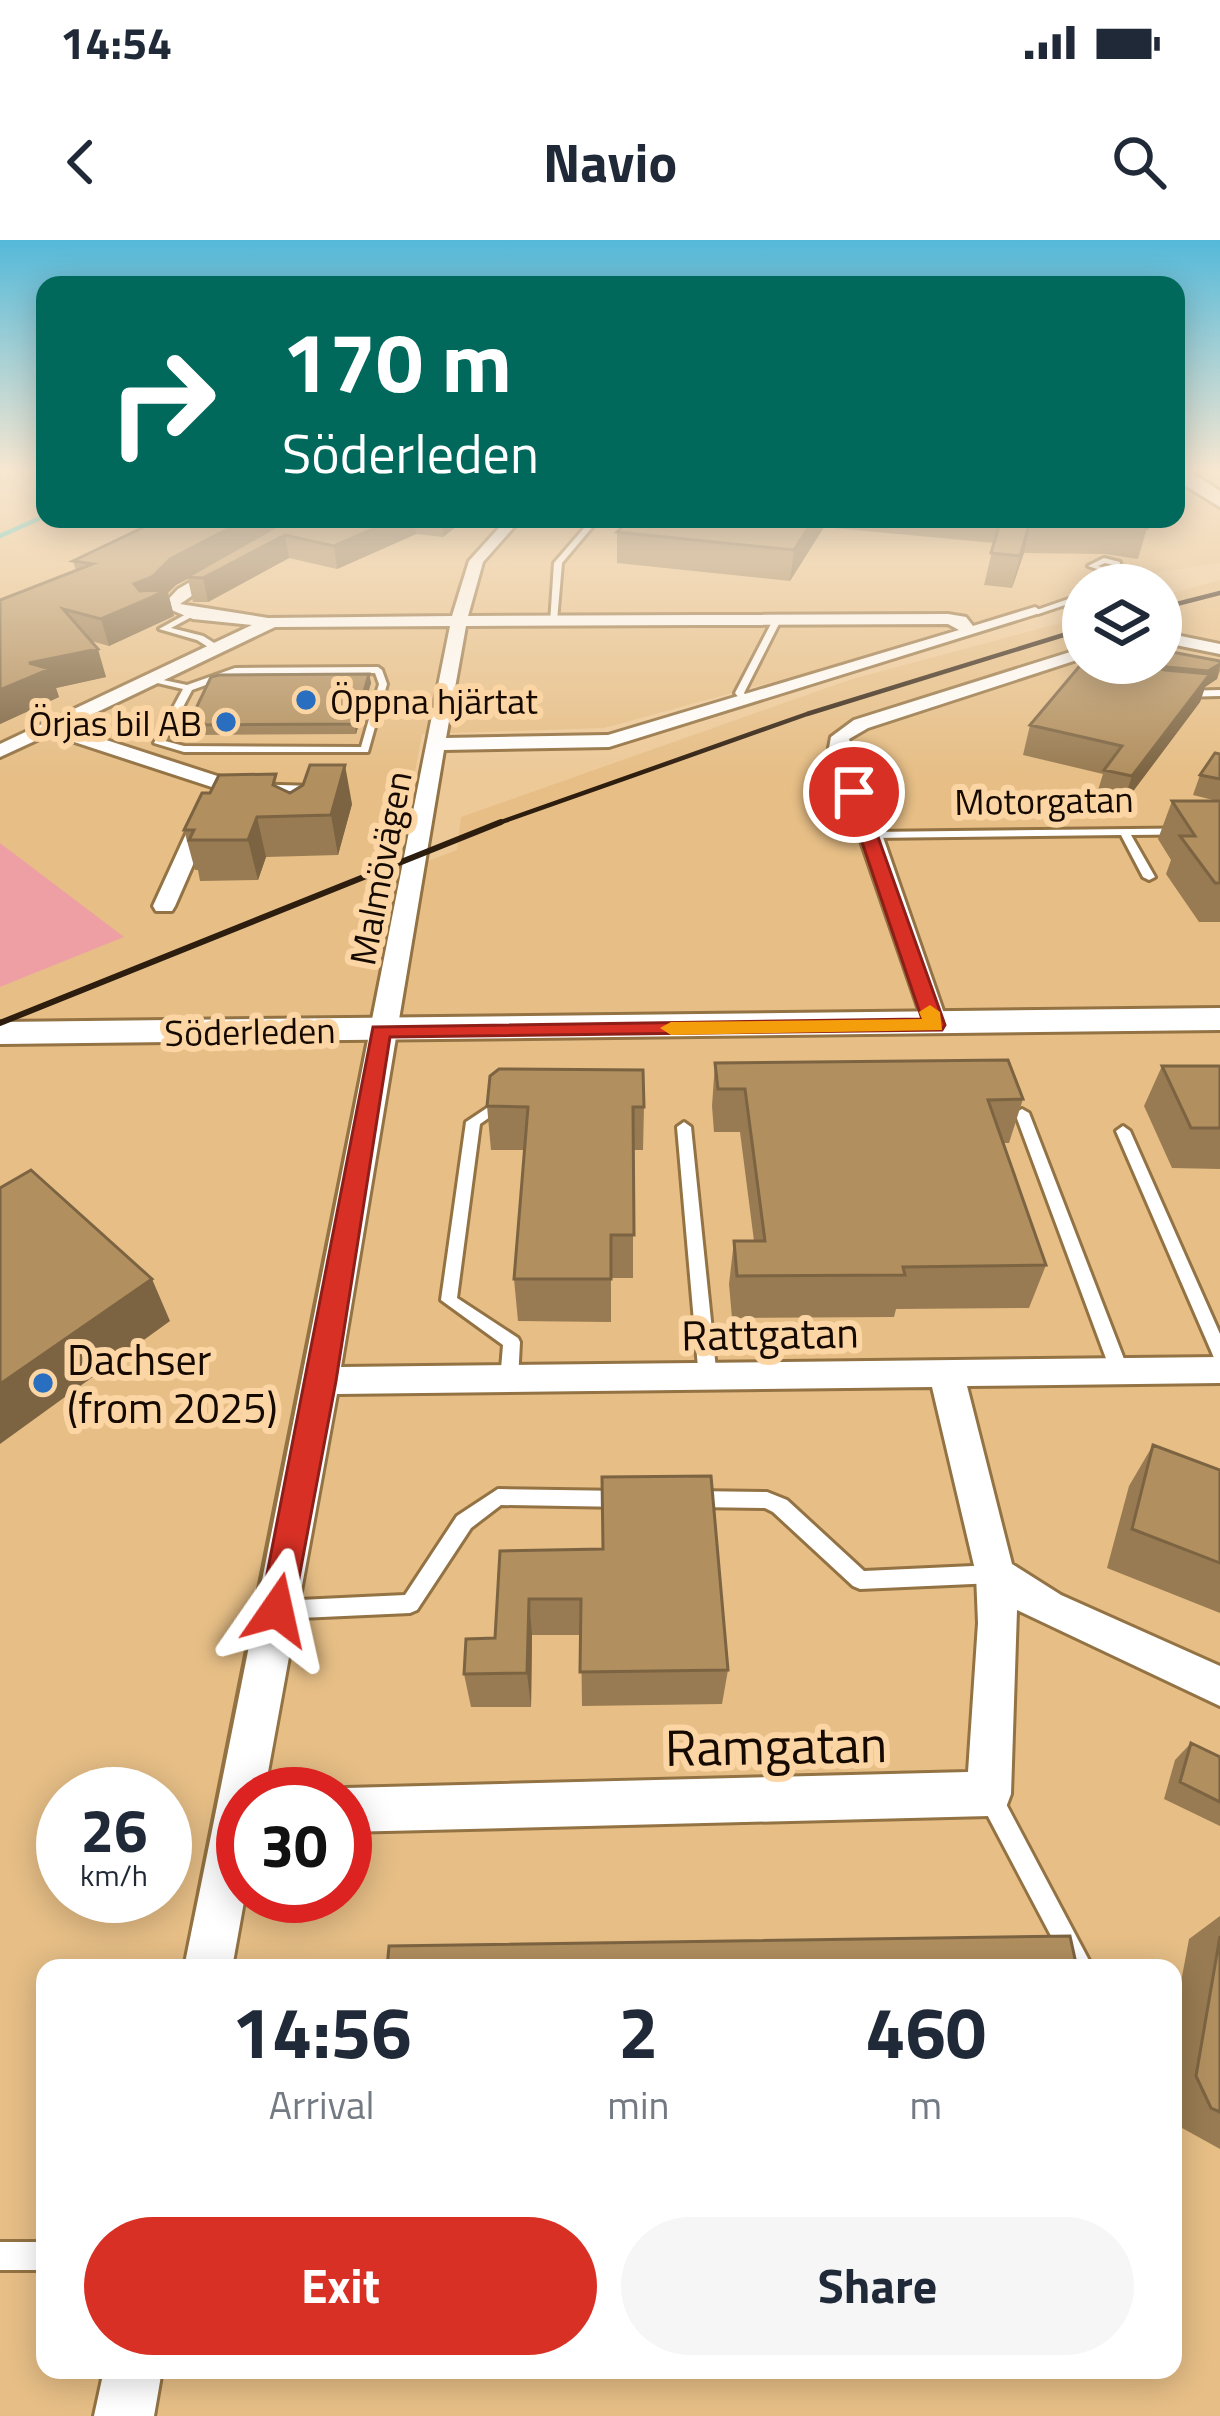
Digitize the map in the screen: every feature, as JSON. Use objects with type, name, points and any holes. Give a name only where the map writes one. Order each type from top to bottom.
[{"type":"street","points":[[173,607],[211,573]]},
{"type":"street","name":"Malmövägen","points":[[247,1767],[322,1381],[381,1031],[459,622],[473,573]]},
{"type":"street","points":[[173,607],[266,619],[459,622],[948,619],[960,620],[969,632]]},
{"type":"street","points":[[436,744],[608,741],[1035,612]]},
{"type":"street","points":[[0,751],[28,742],[54,723],[216,648],[266,619]]},
{"type":"street","points":[[1182,641],[1220,649]]},
{"type":"street","points":[[934,1025],[838,748],[840,737],[861,724],[1062,663]]},
{"type":"street","points":[[54,723],[240,790],[307,790],[296,824]]},
{"type":"street","points":[[164,905],[219,783]]},
{"type":"street","name":"Söderleden","points":[[0,1033],[1220,1019]]},
{"type":"street","name":"Rattgatan","points":[[322,1381],[1220,1370]]},
{"type":"street","points":[[947,1376],[995,1574],[998,1623],[989,1794]]},
{"type":"street","points":[[995,1574],[1046,1608],[1220,1686]]},
{"type":"street","name":"Ramgatan","points":[[372,1809],[989,1794]]},
{"type":"street","name":"Malmövägen","points":[[210,1959],[217,1923]]},
{"type":"street","points":[[124,2416],[131,2379]]},
{"type":"lane","points":[[553,621],[556,573]]},
{"type":"lane","points":[[1035,612],[1062,603]]},
{"type":"lane","points":[[149,613],[173,607]]},
{"type":"lane","points":[[173,607],[164,629],[200,638],[216,648]]},
{"type":"lane","points":[[744,698],[739,693],[776,620]]},
{"type":"lane","points":[[141,681],[188,688],[235,671],[378,670],[383,684],[365,750],[184,749],[159,743],[188,688]]},
{"type":"lane","points":[[1162,690],[1185,695],[1220,693]]},
{"type":"lane","name":"Motorgatan","points":[[869,835],[1220,831]]},
{"type":"lane","points":[[1124,832],[1149,878]]},
{"type":"lane","points":[[509,1382],[512,1342],[449,1300],[473,1122],[501,1102],[525,1102]]},
{"type":"lane","points":[[1022,1113],[1120,1372]]},
{"type":"lane","points":[[684,1127],[708,1379]]},
{"type":"lane","points":[[1123,1131],[1220,1353]]},
{"type":"lane","points":[[277,1610],[410,1604],[464,1522],[498,1497],[655,1499]]},
{"type":"lane","points":[[678,1499],[767,1500],[780,1506],[860,1580],[995,1574]]},
{"type":"lane","points":[[989,1794],[1076,1959]]},
{"type":"lane","points":[[0,2256],[36,2256]]},
{"type":"shaded area","points":[[0,573],[1062,573],[1062,603],[604,728],[422,734],[406,819],[380,843],[373,882],[457,850],[461,817],[852,679],[1062,623],[1062,684],[1182,684],[1182,590],[1220,580],[1220,2416],[0,2416],[0,1034],[27,1021],[0,1021],[0,987],[123,937],[0,843]]},
{"type":"shaded area","points":[[0,843],[124,937],[0,987]]},
{"type":"building","points":[[71,573],[156,573],[134,584],[140,591],[167,589],[101,619],[63,609],[98,649],[29,663],[50,669],[0,690],[0,600]]},
{"type":"building","points":[[195,573],[213,573],[203,578],[187,577]]},
{"type":"building","points":[[1182,654],[1220,661],[1208,671],[1182,668]]},
{"type":"building","points":[[1182,672],[1210,674],[1132,776],[1104,770],[1122,746],[1030,725],[1064,684],[1182,684]]},
{"type":"building","points":[[369,674],[355,724],[188,725],[211,677]]},
{"type":"building","points":[[1215,753],[1220,754],[1220,779],[1200,775]]},
{"type":"building","points":[[310,765],[345,765],[331,815],[257,817],[248,840],[189,840],[194,830],[184,830],[202,793],[210,793],[219,775],[276,774],[273,785],[290,793],[303,785]]},
{"type":"building","points":[[1172,801],[1220,801],[1220,883],[1215,883],[1180,836],[1195,836]]},
{"type":"building","points":[[1008,1060],[1023,1099],[988,1100],[1046,1265],[903,1267],[905,1275],[737,1276],[734,1241],[765,1241],[745,1089],[718,1089],[715,1063]]},
{"type":"building","points":[[1162,1066],[1220,1066],[1220,1128],[1191,1128]]},
{"type":"building","points":[[499,1069],[643,1070],[644,1107],[633,1107],[634,1235],[611,1235],[611,1279],[514,1279],[528,1107],[487,1106],[490,1076]]},
{"type":"building","points":[[31,1170],[152,1279],[0,1384],[0,1188]]},
{"type":"building","points":[[1153,1445],[1220,1470],[1220,1563],[1132,1529]]},
{"type":"building","points":[[711,1476],[728,1670],[580,1672],[581,1599],[529,1599],[527,1673],[464,1674],[466,1639],[495,1638],[500,1551],[603,1549],[602,1477]]},
{"type":"building","points":[[1191,1743],[1220,1757],[1220,1802],[1180,1782]]},
{"type":"building","points":[[1070,1936],[1075,1959],[388,1959],[389,1946]]},
{"type":"building","points":[[1220,1936],[1220,2112],[1211,2108],[1196,2076]]},
{"type":"railway","points":[[1182,603],[1220,593]]},
{"type":"railway","points":[[497,823],[807,714],[1062,635]]},
{"type":"railway","points":[[0,1023],[497,823]]},
{"type":"railway","points":[[493,825],[497,823]]},
{"type":"slow traffic","points":[[671,1028],[934,1025],[930,1012]]},
{"type":"place","name":"Öppna hjärtat","points":[[306,700]]},
{"type":"place","name":"Örjas bil AB","points":[[226,722]]},
{"type":"place","name":"Dachser (from 2025)","points":[[43,1383]]},
{"type":"route","points":[[277,1610],[322,1381],[381,1031],[934,1025],[854,792]]}]
